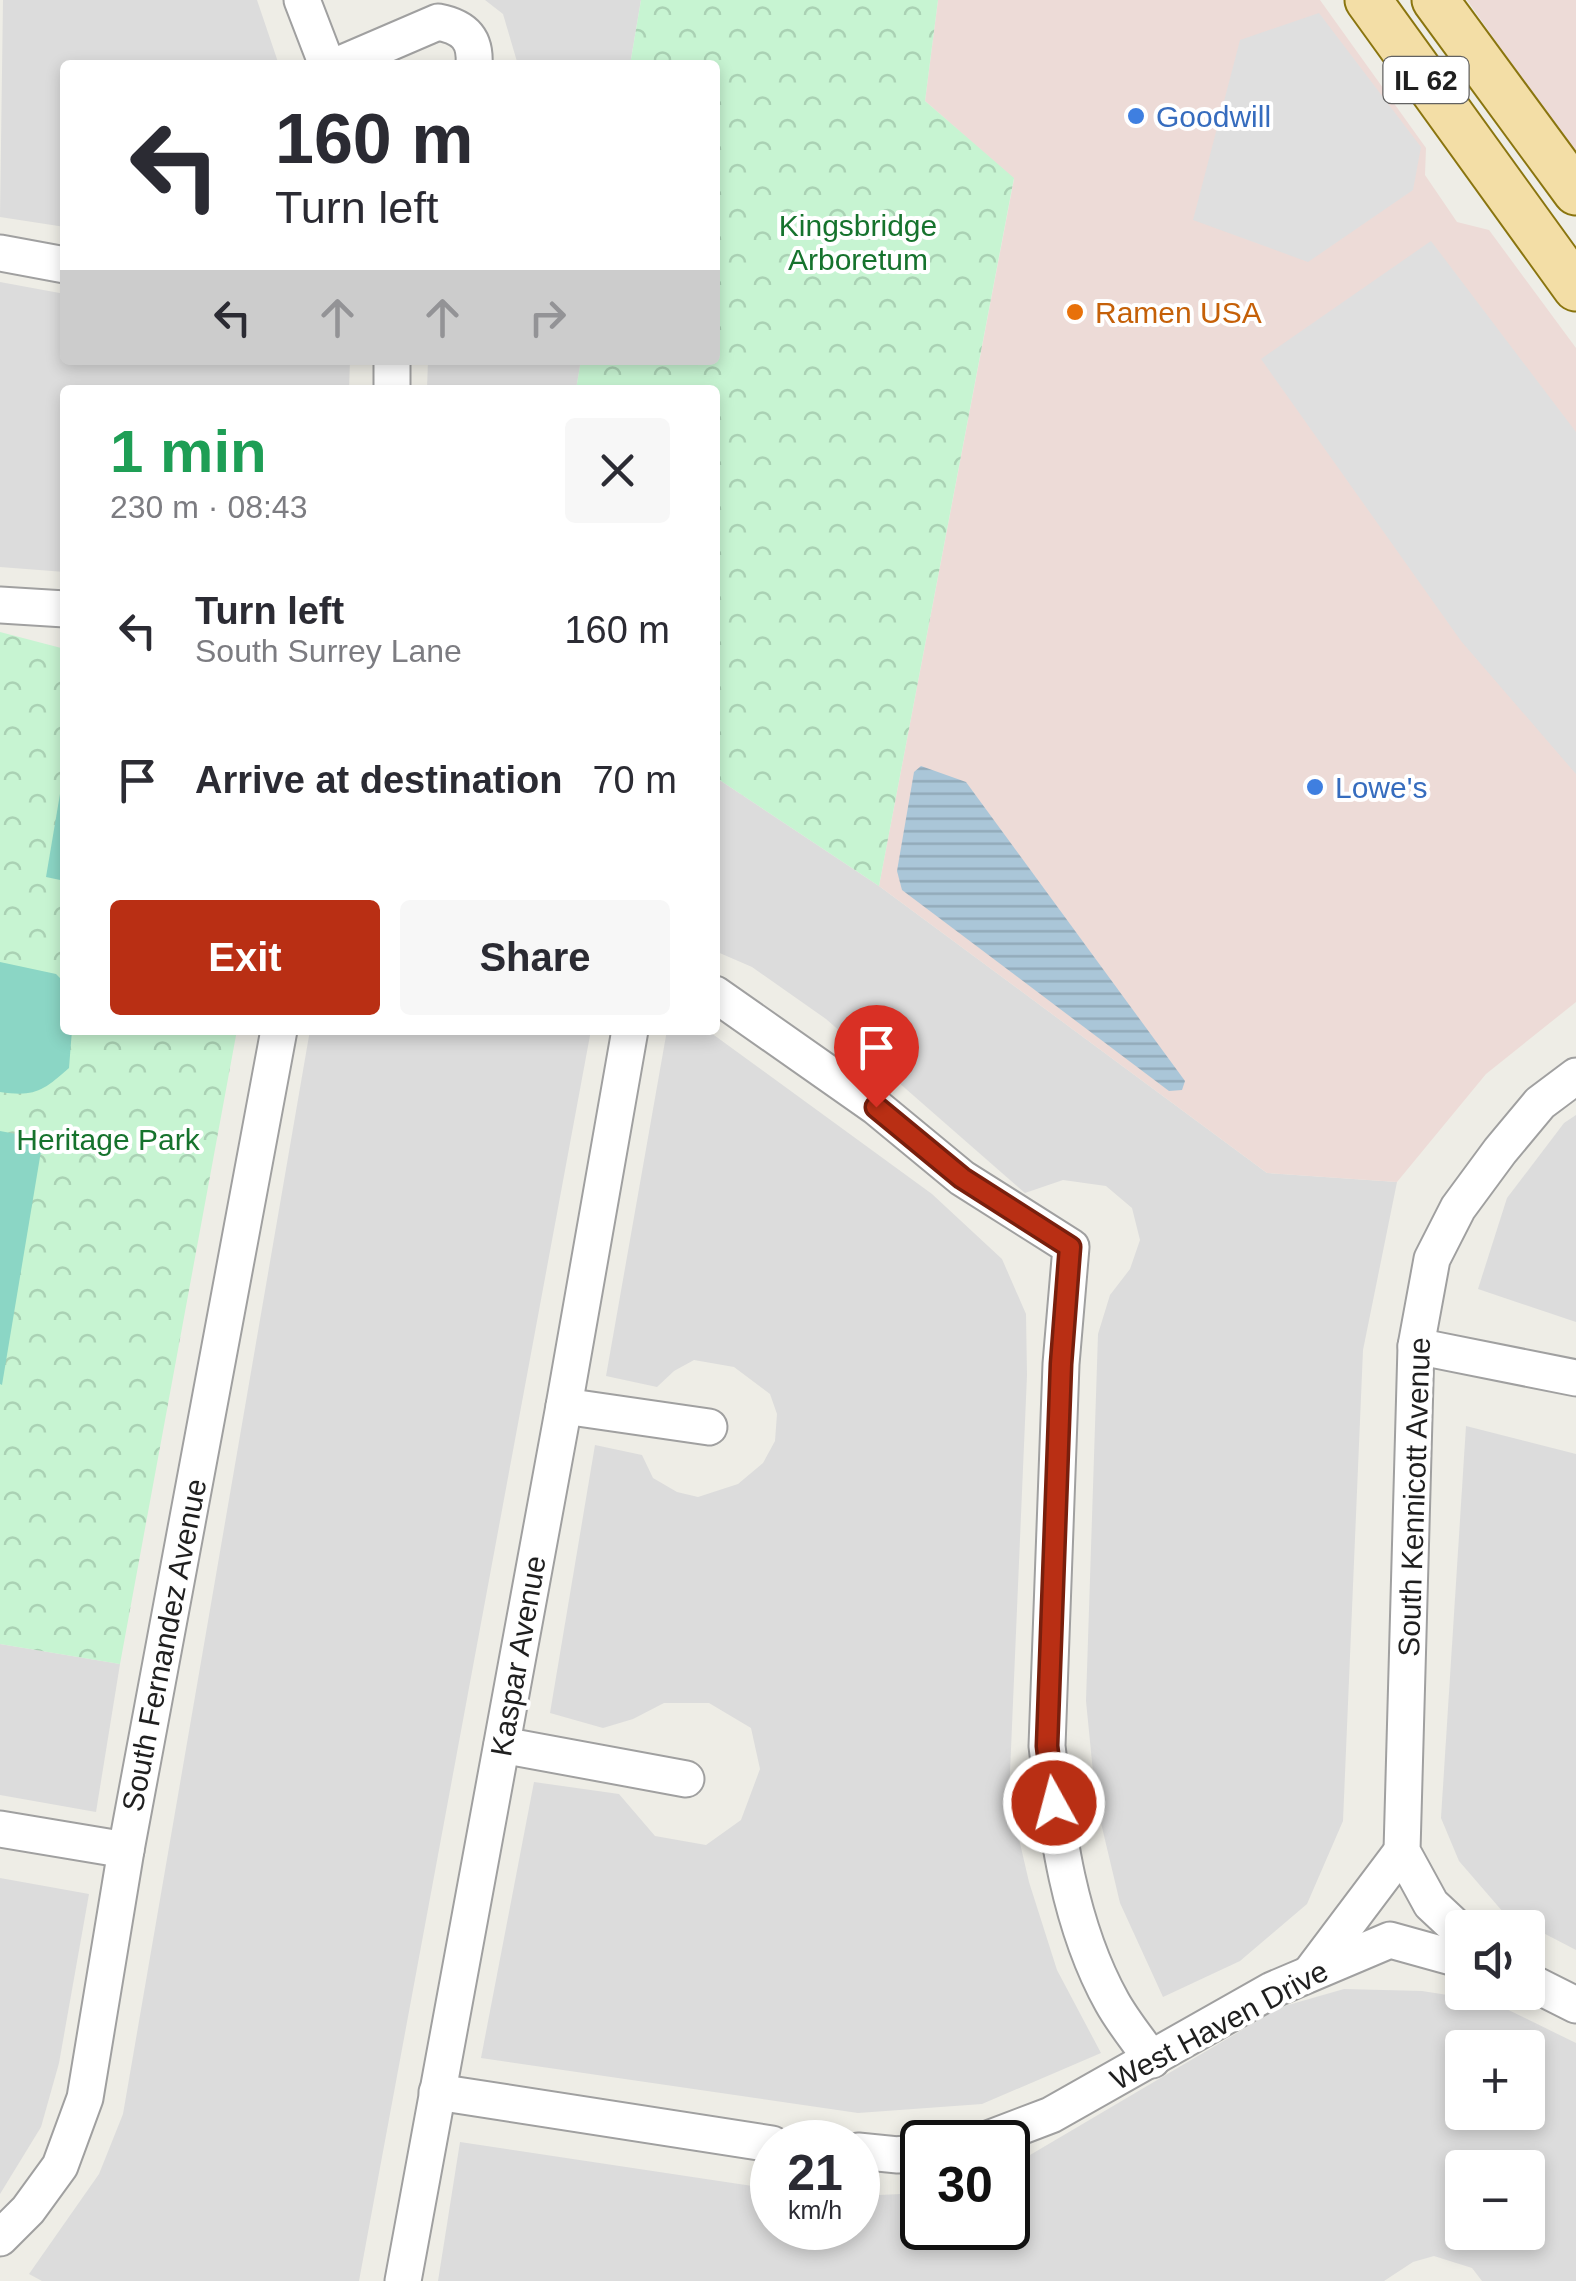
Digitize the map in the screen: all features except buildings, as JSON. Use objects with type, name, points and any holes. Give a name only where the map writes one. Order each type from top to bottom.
[{"type":"main road","name":"IL 62","points":[[1368,0],[1576,288]]},
{"type":"main road","name":"IL 62","points":[[1435,0],[1576,192]]},
{"type":"street","points":[[302,0],[325,60]]},
{"type":"street","points":[[350,60],[438,22],[455,25],[468,34],[475,47],[474,60]]},
{"type":"street","points":[[0,253],[60,263]]},
{"type":"street","points":[[0,606],[60,610]]},
{"type":"street","points":[[720,998],[876,1107],[962,1178],[1070,1247],[1061,1364],[1047,1746],[1054,1803],[1080,1929],[1112,2002],[1152,2060]]},
{"type":"street","name":"South Fernandez Avenue","points":[[0,2238],[28,2210],[49,2180],[73,2137],[84,2098],[126,1850],[278,1035]]},
{"type":"street","name":"Kaspar Avenue","points":[[403,2281],[629,1035]]},
{"type":"street","name":"South Kennicott Avenue","points":[[1402,1851],[1416,1346],[1432,1259],[1458,1208],[1540,1103],[1576,1076]]},
{"type":"street","points":[[1416,1346],[1576,1378]]},
{"type":"street","points":[[564,1406],[708,1426]]},
{"type":"street","points":[[502,1744],[686,1779]]},
{"type":"street","points":[[0,1829],[126,1850]]},
{"type":"street","points":[[1311,1973],[1402,1851],[1431,1904],[1445,1917]]},
{"type":"street","name":"West Haven Drive","points":[[1030,2123],[1152,2060],[1272,1990],[1390,1940],[1445,1955]]},
{"type":"street","points":[[1545,1990],[1576,2005]]},
{"type":"street","points":[[437,2092],[750,2141]]},
{"type":"shaded area","points":[[3,0],[257,0],[277,60],[60,60],[60,226],[0,217]]},
{"type":"shaded area","points":[[485,0],[641,0],[631,60],[517,60],[503,14]]},
{"type":"shaded area","points":[[938,0],[1320,0],[1426,148],[1425,175],[1457,222],[1489,230],[1576,348],[1576,1002],[1486,1074],[1397,1182],[1267,1173],[879,886],[1014,179],[925,101]]},
{"type":"shaded area","points":[[1467,0],[1576,0],[1576,156]]},
{"type":"shaded area","points":[[1319,13],[1421,147],[1413,190],[1308,262],[1193,220],[1240,40]]},
{"type":"shaded area","points":[[1431,241],[1576,432],[1576,774],[1461,641],[1261,359]]},
{"type":"shaded area","points":[[0,282],[60,293],[60,365],[350,365],[349,385],[60,385],[60,572],[0,567]]},
{"type":"shaded area","points":[[428,365],[580,365],[577,385],[427,385]]},
{"type":"shaded area","points":[[921,766],[966,782],[1185,1081],[1182,1090],[1169,1091],[902,890],[897,871],[914,772]]},
{"type":"shaded area","points":[[720,780],[879,886],[1267,1173],[1397,1182],[1363,1350],[1343,1821],[1307,1904],[1240,1961],[1163,1997],[1120,1903],[1096,1802],[1086,1701],[1098,1334],[1110,1295],[1130,1269],[1140,1240],[1132,1208],[1106,1186],[1063,1180],[1025,1193],[826,1019],[752,967],[720,953]]},
{"type":"shaded area","points":[[60,794],[60,880],[46,877]]},
{"type":"shaded area","points":[[0,962],[56,974],[60,978],[60,1035],[72,1035],[69,1068],[45,1087],[30,1093],[0,1092]]},
{"type":"shaded area","points":[[309,1035],[590,1035],[359,2281],[42,2281],[29,2274],[99,2174],[123,2114]]},
{"type":"shaded area","points":[[666,1035],[714,1035],[932,1194],[1002,1259],[1026,1314],[1027,1375],[1009,1796],[1029,1882],[1057,1970],[1101,2053],[982,2104],[858,2113],[481,2058],[534,1782],[619,1794],[655,1836],[706,1845],[741,1820],[760,1769],[751,1728],[709,1703],[664,1703],[633,1719],[603,1728],[550,1713],[595,1445],[642,1455],[653,1478],[677,1492],[698,1497],[738,1484],[763,1463],[775,1441],[777,1414],[770,1394],[734,1367],[694,1360],[657,1387],[606,1376]]},
{"type":"shaded area","points":[[1576,1115],[1576,1322],[1478,1289],[1507,1198],[1564,1123]]},
{"type":"shaded area","points":[[0,1131],[43,1139],[2,1385],[0,1384]]},
{"type":"shaded area","points":[[1466,1426],[1576,1454],[1576,1950],[1545,1934],[1545,1910],[1501,1910],[1459,1861],[1441,1818]]},
{"type":"shaded area","points":[[0,1644],[120,1664],[96,1812],[0,1795]]},
{"type":"shaded area","points":[[0,1878],[89,1894],[59,2063],[41,2127],[0,2194]]},
{"type":"shaded area","points":[[1344,1989],[1445,1995],[1445,2010],[1508,2010],[1576,2043],[1576,2281],[1482,2281],[1472,2268],[1434,2256],[1413,2262],[1384,2281],[438,2281],[460,2142],[750,2186],[750,2250],[880,2250],[880,2195],[900,2194],[900,2250],[1030,2250],[1030,2155],[1281,2007]]},
{"type":"green space","name":"Kingsbridge Arboretum","points":[[641,0],[938,0],[925,101],[1014,178],[879,886],[720,780],[720,385],[577,385],[580,365],[720,365],[720,60],[631,60]]},
{"type":"green space","name":"Heritage Park","points":[[0,632],[60,648],[60,1035],[236,1035],[120,1664],[0,1644]]},
{"type":"place","name":"Goodwill","points":[[1136,116]]},
{"type":"place","name":"Ramen USA","points":[[1075,312]]},
{"type":"place","name":"Lowe's","points":[[1315,787]]},
{"type":"route","points":[[876,1107],[962,1178],[1070,1247],[1061,1364],[1047,1746],[1054,1803]]}]
